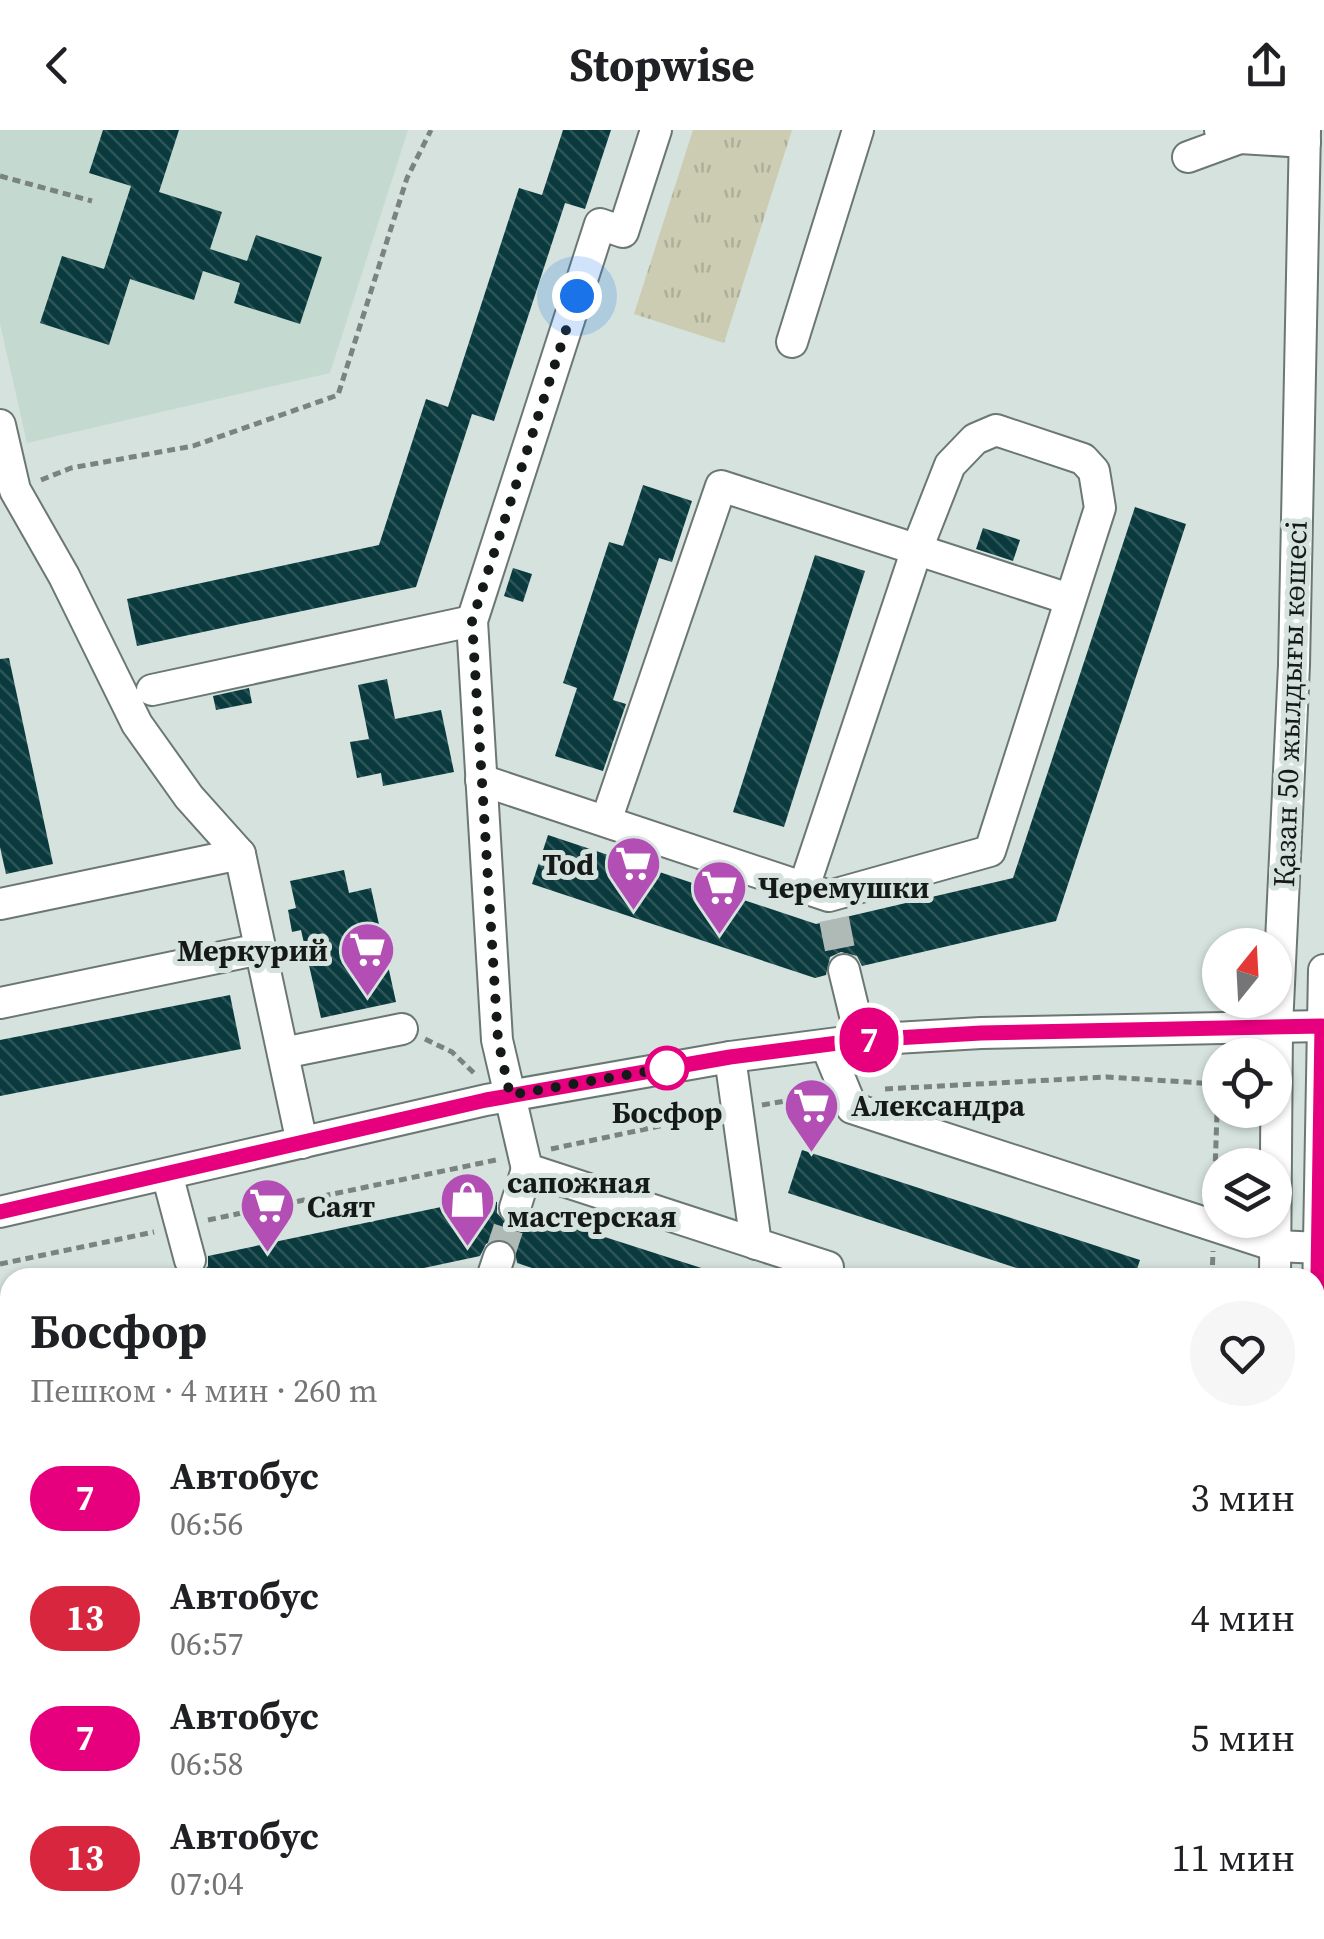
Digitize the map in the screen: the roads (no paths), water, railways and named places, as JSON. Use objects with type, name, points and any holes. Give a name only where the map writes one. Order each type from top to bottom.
[{"type":"street","points":[[515,1208],[526,1162],[498,1098],[498,1040],[472,621],[600,224],[623,232],[656,130]]},
{"type":"street","points":[[792,342],[858,130]]},
{"type":"street","points":[[1188,157],[1230,134],[1305,136]]},
{"type":"street","name":"Қазан 50 жылдығы көшесі","points":[[1276,1268],[1277,1026],[1309,665],[1305,136]]},
{"type":"street","points":[[0,425],[15,490],[64,576],[137,724],[189,797],[240,854],[302,1143]]},
{"type":"street","points":[[481,780],[822,900],[990,851],[1100,508],[1094,471],[1083,458],[996,430],[976,439],[950,466],[917,549],[822,900]]},
{"type":"street","points":[[606,821],[722,486],[1069,599]]},
{"type":"street","points":[[152,690],[472,621]]},
{"type":"street","points":[[0,904],[240,854]]},
{"type":"street","points":[[0,1003],[260,948]]},
{"type":"street","points":[[844,970],[861,1040]]},
{"type":"street","points":[[1320,1268],[1324,970]]},
{"type":"street","points":[[0,1212],[498,1098],[730,1057],[861,1040],[981,1033],[1323,1026]]},
{"type":"street","points":[[283,1054],[402,1029]]},
{"type":"street","points":[[826,1045],[852,1108],[1276,1246],[1320,1248]]},
{"type":"street","points":[[730,1057],[756,1244]]},
{"type":"street","points":[[526,1162],[828,1268]]},
{"type":"street","points":[[167,1174],[190,1260]]},
{"type":"tunnel","points":[[834,919],[844,970]]},
{"type":"tunnel","points":[[499,1257],[515,1208]]},
{"type":"place","name":"Tod","points":[[633,913]]},
{"type":"place","name":"Черемушки","points":[[719,936]]},
{"type":"place","name":"Меркурий","points":[[367,999]]},
{"type":"place","name":"Босфор","points":[[667,1068]]},
{"type":"place","name":"Александра","points":[[812,1154]]},
{"type":"place","name":"сапожная мастерская","points":[[468,1248]]},
{"type":"place","name":"Саят","points":[[268,1255]]}]
